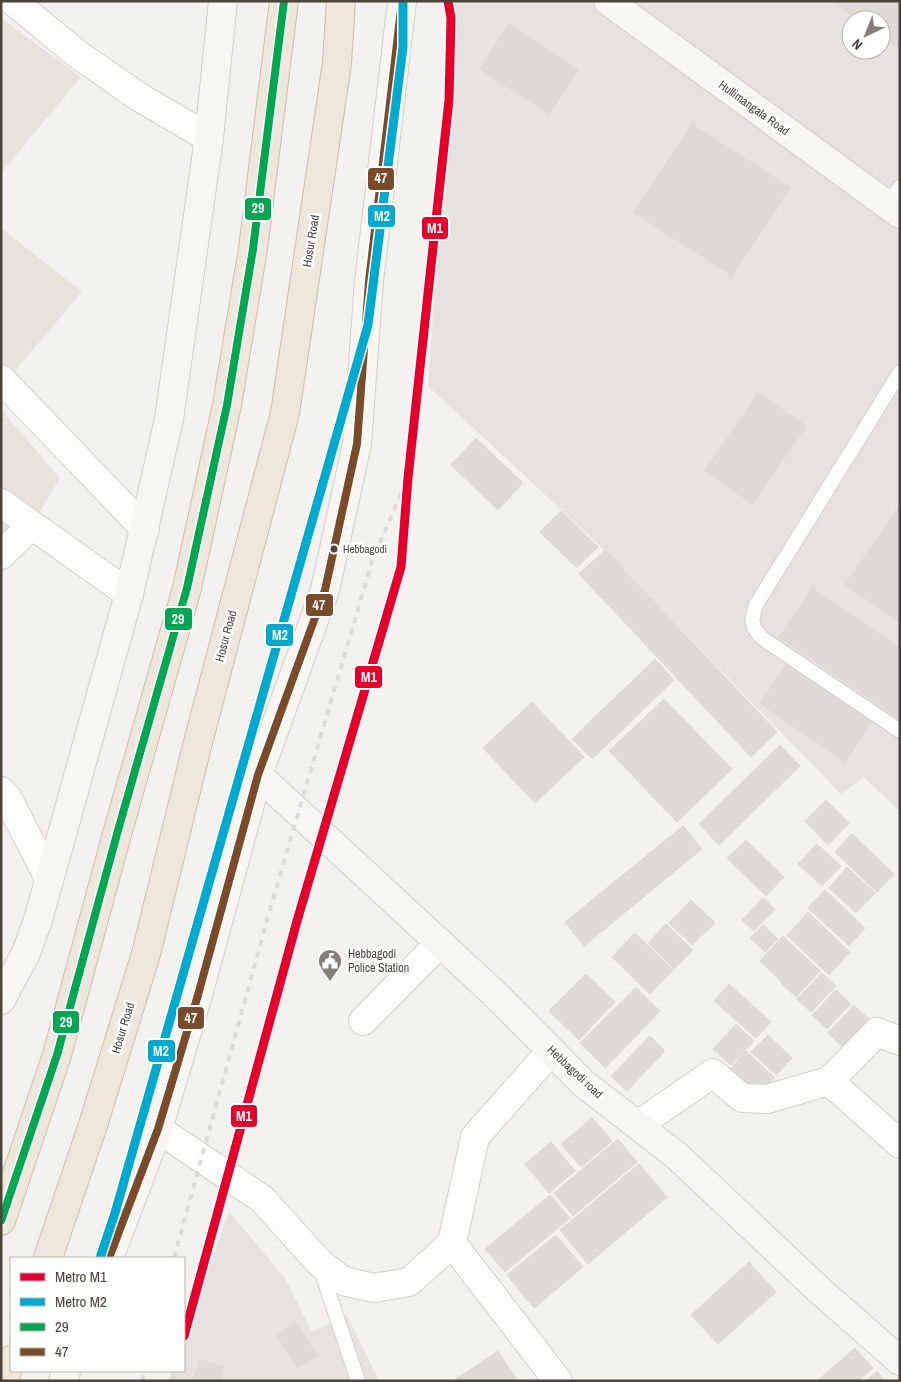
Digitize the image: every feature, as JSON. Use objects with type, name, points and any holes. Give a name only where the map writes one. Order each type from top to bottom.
[{"type":"highway","points":[[1,1221],[57,1054],[117,834],[188,588],[227,405],[253,249],[284,1]]},
{"type":"highway","name":"Hosur Road","points":[[48,1257],[93,1124],[146,954],[200,736],[285,413],[336,73],[342,1]]},
{"type":"highway","points":[[4,1381],[10,1363]]},
{"type":"street","points":[[13,1],[76,53],[139,97],[209,138]]},
{"type":"street","points":[[1,1000],[26,952],[38,920],[145,529],[169,419],[209,138],[223,1]]},
{"type":"street","points":[[109,1257],[158,1129],[198,995],[258,775],[325,590],[357,444],[369,281],[402,1]]},
{"type":"street","name":"Hullimangala Road","points":[[608,1],[896,202]]},
{"type":"street","points":[[1,380],[145,529]]},
{"type":"street","points":[[1,503],[128,594]]},
{"type":"street","points":[[1,555],[32,525]]},
{"type":"street","name":"Hebbagodi road","points":[[258,775],[497,996],[583,1083],[678,1156],[818,1289],[900,1361]]},
{"type":"street","points":[[1,791],[7,797],[49,878]]},
{"type":"street","points":[[363,1021],[440,943]]},
{"type":"street","points":[[638,1125],[713,1073],[742,1098],[767,1099],[830,1081],[877,1032],[900,1041]]},
{"type":"street","points":[[158,1129],[262,1199],[319,1262],[344,1281],[374,1288],[408,1282],[452,1243],[475,1137],[552,1051]]},
{"type":"street","points":[[830,1081],[900,1144]]},
{"type":"street","points":[[452,1243],[558,1381]]},
{"type":"lane","points":[[898,379],[756,605],[752,619],[755,630],[762,638],[900,731]]},
{"type":"lane","points":[[319,1262],[358,1381]]},
{"type":"shaded area","points":[[455,1],[900,1],[900,812],[864,777],[841,794],[594,540],[428,386]]},
{"type":"shaded area","points":[[1,18],[81,77],[1,173]]},
{"type":"shaded area","points":[[1,228],[82,292],[1,387]]},
{"type":"shaded area","points":[[1,410],[60,478],[1,576]]},
{"type":"shaded area","points":[[229,1212],[285,1278],[312,1332],[347,1315],[379,1381],[168,1381],[172,1372],[185,1372],[185,1334]]},
{"type":"building","points":[[831,1],[900,1],[900,48],[891,42],[891,10],[844,10]]},
{"type":"building","points":[[509,24],[578,70],[549,114],[480,69]]},
{"type":"building","points":[[692,124],[790,188],[732,276],[634,212]]},
{"type":"building","points":[[758,393],[806,426],[753,504],[705,471]]},
{"type":"building","points":[[476,438],[523,483],[498,510],[451,465]]},
{"type":"building","points":[[900,505],[900,622],[845,585]]},
{"type":"building","points":[[561,511],[598,547],[577,568],[540,532]]},
{"type":"building","points":[[605,550],[777,732],[751,757],[579,574]]},
{"type":"building","points":[[812,588],[900,648],[900,719],[779,637]]},
{"type":"building","points":[[655,659],[674,680],[592,759],[572,739]]},
{"type":"building","points":[[789,661],[874,719],[845,762],[760,703]]},
{"type":"building","points":[[664,699],[732,769],[677,822],[609,751]]},
{"type":"building","points":[[532,702],[584,757],[535,803],[483,748]]},
{"type":"building","points":[[780,745],[800,766],[719,845],[699,824]]},
{"type":"building","points":[[826,800],[849,823],[828,845],[805,821]]},
{"type":"building","points":[[683,826],[702,849],[584,946],[565,922]]},
{"type":"building","points":[[852,834],[894,874],[877,892],[835,852]]},
{"type":"building","points":[[746,840],[784,877],[766,896],[727,858]]},
{"type":"building","points":[[817,844],[841,866],[822,886],[798,864]]},
{"type":"building","points":[[847,867],[875,893],[856,913],[829,888]]},
{"type":"building","points":[[825,890],[865,928],[849,946],[808,908]]},
{"type":"building","points":[[763,898],[775,909],[754,931],[742,920]]},
{"type":"building","points":[[691,900],[715,923],[692,945],[669,923]]},
{"type":"building","points":[[808,912],[850,952],[829,975],[787,935]]},
{"type":"building","points":[[666,924],[693,950],[674,969],[648,943]]},
{"type":"building","points":[[763,925],[778,939],[765,952],[750,938]]},
{"type":"building","points":[[635,933],[673,970],[650,994],[612,957]]},
{"type":"building","points":[[783,936],[805,957],[782,982],[760,961]]},
{"type":"building","points":[[805,957],[820,971],[796,997],[781,983]]},
{"type":"building","points":[[822,973],[836,986],[811,1012],[797,999]]},
{"type":"building","points":[[586,974],[615,1002],[579,1040],[549,1011]]},
{"type":"building","points":[[729,984],[771,1022],[756,1038],[714,1001]]},
{"type":"building","points":[[636,987],[660,1011],[605,1068],[580,1043]]},
{"type":"building","points":[[836,990],[851,1004],[827,1029],[812,1015]]},
{"type":"building","points":[[854,1005],[876,1026],[850,1054],[828,1033]]},
{"type":"building","points":[[736,1024],[754,1041],[731,1065],[713,1049]]},
{"type":"building","points":[[768,1035],[792,1058],[776,1075],[751,1052]]},
{"type":"building","points":[[650,1036],[665,1051],[627,1091],[611,1076]]},
{"type":"building","points":[[746,1051],[775,1078],[757,1097],[729,1070]]},
{"type":"building","points":[[592,1118],[612,1141],[581,1167],[561,1144]]},
{"type":"building","points":[[618,1139],[637,1162],[573,1216],[554,1193]]},
{"type":"building","points":[[551,1142],[575,1171],[549,1193],[525,1164]]},
{"type":"building","points":[[639,1164],[667,1197],[588,1264],[560,1230]]},
{"type":"building","points":[[550,1195],[570,1218],[505,1272],[485,1249]]},
{"type":"building","points":[[556,1235],[583,1267],[534,1308],[507,1275]]},
{"type":"building","points":[[749,1262],[776,1292],[718,1344],[691,1315]]},
{"type":"building","points":[[297,1323],[317,1356],[298,1368],[277,1335]]},
{"type":"building","points":[[855,1348],[873,1368],[858,1381],[817,1381]]},
{"type":"building","points":[[498,1351],[518,1381],[453,1381]]},
{"type":"building","points":[[200,1360],[224,1367],[220,1381],[193,1381]]},
{"type":"building","points":[[877,1371],[885,1381],[866,1381]]},
{"type":"railway","points":[[185,1332],[297,921],[401,567],[408,478],[449,100],[451,18],[448,1]]},
{"type":"railway","points":[[174,1257],[269,913],[372,561],[404,487]]},
{"type":"railway","points":[[142,1381],[145,1372]]},
{"type":"railway","points":[[172,1381],[175,1372]]},
{"type":"metro line","name":"M2","points":[[100,1257],[115,1213],[368,325],[403,47],[403,1]]},
{"type":"metro line","name":"M1","points":[[185,1332],[297,921],[401,567],[408,478],[449,100],[451,18],[448,1]]},
{"type":"transit line","name":"29","points":[[1,1221],[57,1055],[187,588],[227,405],[253,249],[284,1]]},
{"type":"transit line","name":"47","points":[[109,1257],[158,1129],[198,995],[258,775],[325,590],[357,444],[369,281],[402,1]]},
{"type":"place","name":"Hebbagodi","points":[[334,549]]},
{"type":"place","name":"Hebbagodi Police Station","points":[[330,982]]}]
